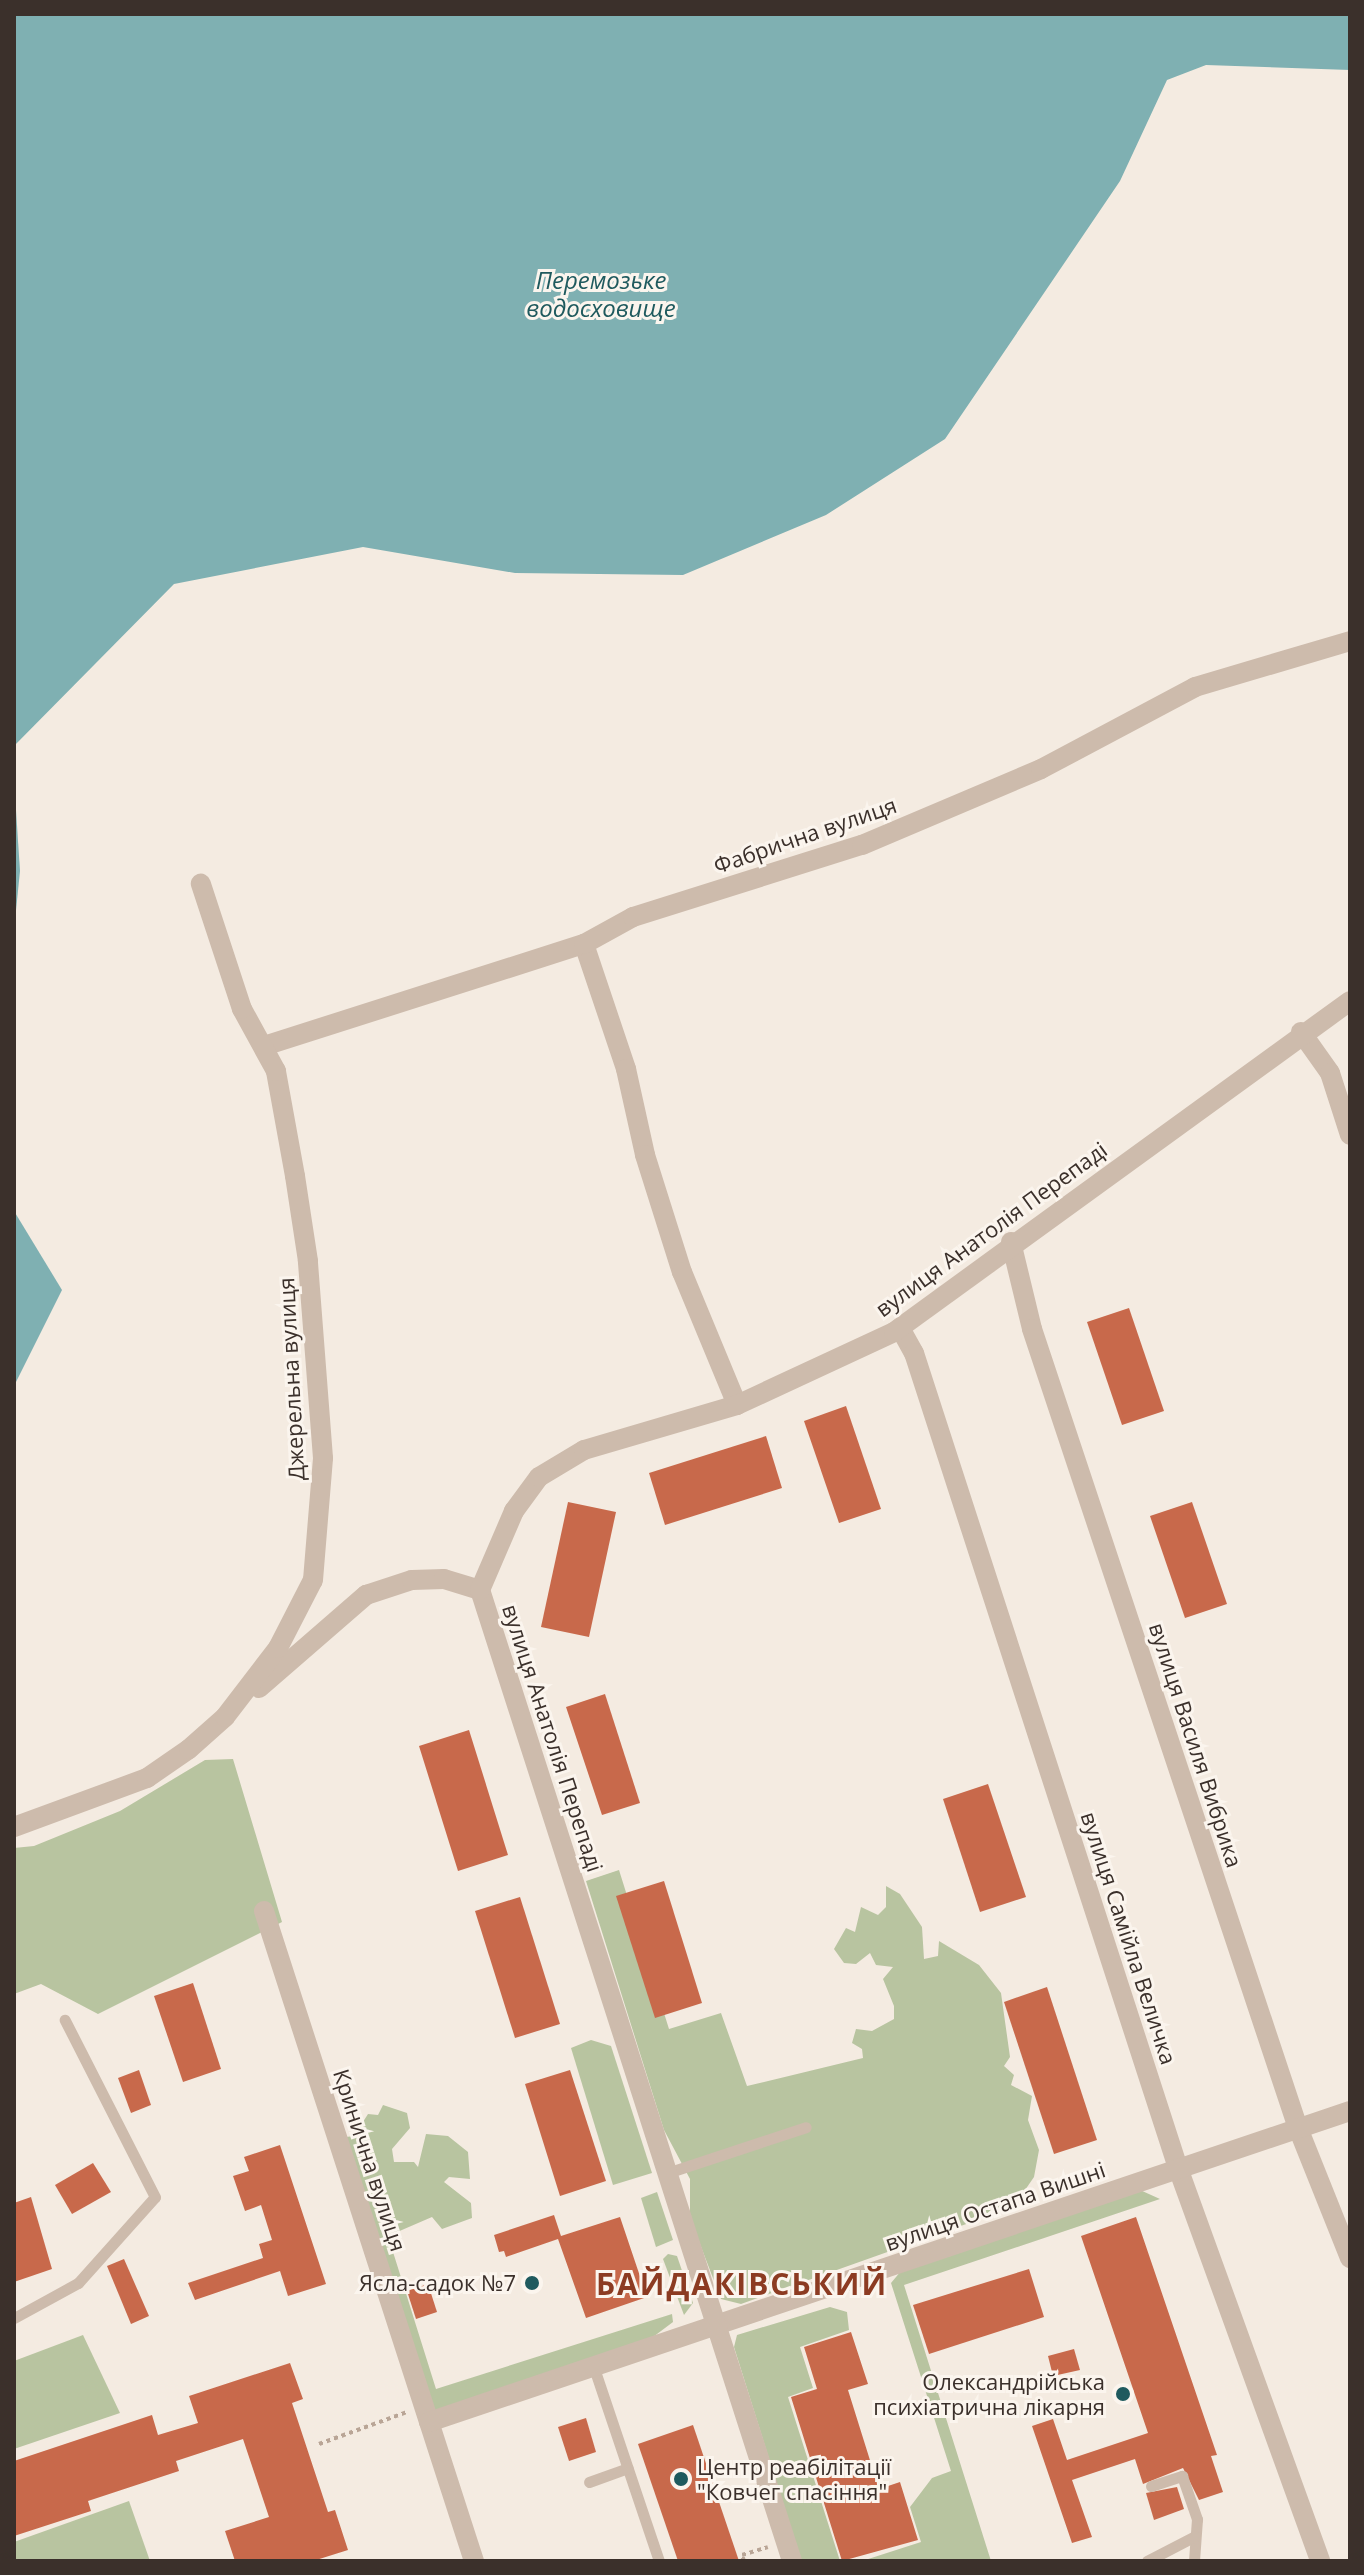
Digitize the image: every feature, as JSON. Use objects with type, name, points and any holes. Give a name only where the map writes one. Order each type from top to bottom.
[{"type":"street","name":"Фабрична вулиця","points":[[264,1046],[584,944],[633,917],[903,828],[1041,769],[1195,687],[1350,641]]},
{"type":"street","name":"Джерельна вулиця","points":[[14,1827],[147,1778],[225,1717],[299,1615],[313,1580],[323,1458],[308,1261],[276,1071],[242,1009],[201,884]]},
{"type":"street","points":[[584,944],[626,1069],[645,1155],[682,1272],[737,1405]]},
{"type":"street","name":"вулиця Анатолія Перепаді","points":[[789,2551],[480,1590],[514,1511],[539,1477],[584,1450],[737,1405],[900,1328],[1011,1242],[1301,1032],[1350,1001]]},
{"type":"street","points":[[1301,1032],[1330,1073],[1350,1135]]},
{"type":"street","name":"вулиця Василя Вибрика","points":[[1011,1242],[1032,1329],[1298,2128],[1350,2258]]},
{"type":"street","name":"вулиця Самійла Величка","points":[[900,1328],[914,1353],[1178,2168],[1320,2561]]},
{"type":"street","points":[[225,1717],[366,1595],[434,1579],[480,1590]]},
{"type":"street","name":"Кринична вулиця","points":[[264,1911],[474,2561]]},
{"type":"street","name":"вулиця Остапа Вишні","points":[[426,2414],[594,2368],[717,2329],[1350,2111]]},
{"type":"lane","points":[[14,2318],[78,2283],[155,2197],[65,2020]]},
{"type":"lane","points":[[667,2173],[806,2127]]},
{"type":"lane","points":[[594,2368],[659,2561]]},
{"type":"lane","points":[[589,2482],[628,2468]]},
{"type":"lane","points":[[1151,2486],[1182,2476],[1197,2519],[1194,2561]]},
{"type":"lane","points":[[1147,2561],[1195,2536]]},
{"type":"path","points":[[319,2444],[426,2414]]},
{"type":"path","points":[[744,2561],[742,2555],[789,2551]]},
{"type":"green space","points":[[233,1759],[282,1922],[98,2014],[41,1984],[14,1994],[14,1848],[34,1846],[120,1811],[205,1760]]},
{"type":"green space","points":[[619,1870],[669,2029],[721,2013],[747,2086],[863,2058],[862,2049],[852,2043],[856,2029],[872,2031],[894,2019],[894,2006],[883,1979],[893,1967],[876,1965],[870,1953],[856,1964],[844,1963],[834,1949],[846,1928],[855,1932],[861,1907],[878,1915],[886,1907],[886,1886],[900,1894],[922,1927],[924,1959],[938,1956],[939,1941],[979,1965],[1001,1993],[1010,2057],[1004,2066],[1014,2075],[1011,2085],[1032,2096],[1028,2120],[1039,2150],[1034,2177],[1023,2193],[986,2217],[741,2304],[721,2299],[690,2218],[690,2179],[664,2130],[586,1881]]},
{"type":"green space","points":[[591,2040],[611,2046],[652,2173],[613,2185],[571,2048]]},
{"type":"green space","points":[[383,2105],[407,2113],[410,2128],[392,2149],[394,2162],[414,2162],[418,2167],[426,2134],[448,2136],[468,2152],[470,2179],[449,2177],[444,2182],[471,2203],[472,2218],[442,2229],[432,2217],[388,2236],[436,2389],[672,2314],[673,2322],[649,2340],[431,2412],[346,2137],[354,2136],[368,2114],[378,2115]]},
{"type":"green space","points":[[1140,2190],[1160,2199],[904,2285],[991,2561],[862,2561],[921,2542],[910,2507],[932,2478],[951,2471],[891,2283],[901,2271]]},
{"type":"green space","points":[[657,2192],[673,2240],[656,2247],[641,2198]]},
{"type":"green space","points":[[668,2254],[677,2256],[693,2303],[684,2315],[663,2259]]},
{"type":"green space","points":[[830,2307],[847,2312],[849,2330],[800,2347],[813,2388],[788,2397],[840,2561],[801,2561],[734,2347],[737,2335]]},
{"type":"green space","points":[[83,2335],[120,2413],[14,2449],[14,2361]]},
{"type":"green space","points":[[129,2501],[150,2561],[14,2561],[14,2542]]},
{"type":"water","name":"Перемозьке водосховище","points":[[14,14],[1350,14],[1350,70],[1206,65],[1167,80],[1120,181],[945,439],[826,515],[683,575],[515,573],[363,547],[174,584],[14,746]]},
{"type":"water","points":[[14,780],[20,871],[14,930]]},
{"type":"water","points":[[14,1211],[62,1290],[14,1386]]},
{"type":"building","points":[[1129,1308],[1164,1411],[1122,1425],[1087,1322]]},
{"type":"building","points":[[846,1406],[881,1509],[839,1523],[804,1421]]},
{"type":"building","points":[[766,1436],[782,1488],[665,1525],[649,1473]]},
{"type":"building","points":[[568,1502],[616,1512],[589,1637],[541,1627]]},
{"type":"building","points":[[1192,1502],[1227,1604],[1185,1618],[1150,1516]]},
{"type":"building","points":[[605,1694],[640,1803],[602,1815],[566,1707]]},
{"type":"building","points":[[469,1730],[508,1855],[458,1871],[419,1746]]},
{"type":"building","points":[[988,1784],[1026,1897],[980,1912],[943,1799]]},
{"type":"building","points":[[664,1881],[702,2003],[655,2018],[616,1896]]},
{"type":"building","points":[[520,1897],[560,2024],[515,2038],[475,1911]]},
{"type":"building","points":[[193,1983],[221,2069],[183,2082],[154,1996]]},
{"type":"building","points":[[1047,1987],[1097,2140],[1054,2154],[1004,2002]]},
{"type":"building","points":[[139,2070],[151,2105],[131,2113],[118,2078]]},
{"type":"building","points":[[570,2070],[606,2181],[560,2196],[525,2084]]},
{"type":"building","points":[[280,2145],[326,2284],[288,2296],[280,2271],[195,2300],[188,2283],[263,2258],[259,2244],[272,2240],[261,2205],[245,2211],[233,2176],[249,2171],[244,2157]]},
{"type":"building","points":[[93,2163],[111,2192],[72,2214],[55,2185]]},
{"type":"building","points":[[31,2197],[52,2269],[14,2282],[14,2203]]},
{"type":"building","points":[[554,2215],[561,2236],[620,2217],[647,2297],[586,2318],[558,2239],[506,2257],[504,2251],[499,2252],[494,2235]]},
{"type":"building","points":[[1136,2217],[1217,2455],[1211,2456],[1223,2492],[1199,2500],[1183,2468],[1143,2484],[1135,2459],[1072,2480],[1092,2537],[1072,2543],[1032,2426],[1053,2419],[1067,2460],[1148,2433],[1081,2236]]},
{"type":"building","points":[[124,2259],[149,2316],[131,2324],[107,2266]]},
{"type":"building","points":[[1029,2269],[1044,2317],[929,2354],[913,2305]]},
{"type":"building","points":[[428,2284],[437,2312],[416,2319],[407,2291]]},
{"type":"building","points":[[851,2332],[868,2384],[848,2390],[879,2489],[900,2482],[918,2540],[842,2561],[791,2397],[817,2389],[804,2347]]},
{"type":"building","points":[[1074,2349],[1080,2370],[1053,2376],[1048,2356]]},
{"type":"building","points":[[290,2363],[303,2399],[292,2403],[328,2512],[335,2510],[348,2550],[313,2561],[235,2561],[225,2531],[269,2517],[243,2439],[176,2461],[179,2471],[88,2501],[91,2511],[14,2536],[14,2461],[152,2415],[158,2435],[198,2423],[189,2396]]},
{"type":"building","points":[[586,2418],[596,2452],[569,2461],[558,2427]]},
{"type":"building","name":"Центр реабілітації \"Ковчег спасіння\"","points":[[693,2425],[739,2561],[678,2561],[638,2444]]},
{"type":"building","points":[[1177,2487],[1184,2509],[1154,2520],[1146,2493]]},
{"type":"place","name":"Ясла-садок №7","points":[[532,2283]]},
{"type":"place","name":"Олександрійська психіатрична лікарня","points":[[1123,2394]]},
{"type":"place","name":"Центр реабілітації \"Ковчег спасіння\"","points":[[681,2479]]},
{"type":"district","name":"БАЙДАКІВСЬКИЙ","points":[[742,2284]]}]
